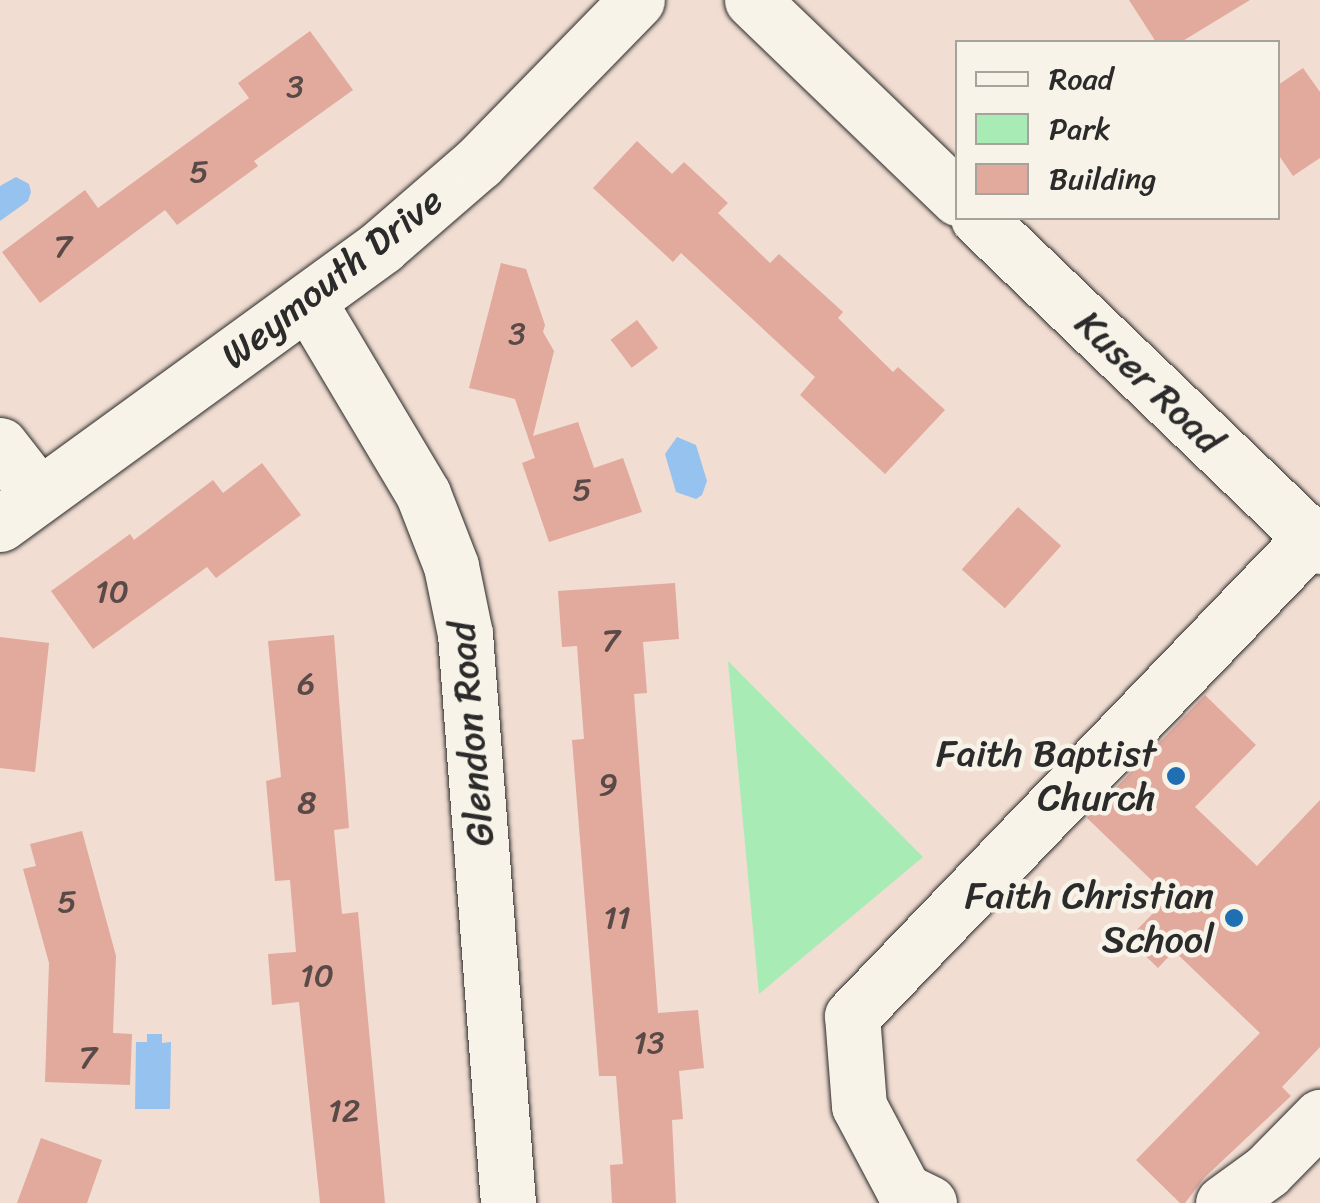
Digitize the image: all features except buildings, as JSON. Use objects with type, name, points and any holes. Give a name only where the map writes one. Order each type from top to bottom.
[{"type":"street","name":"Weymouth Drive","points":[[20,510],[382,246],[479,162],[636,0]]},
{"type":"street","points":[[752,0],[955,195]]},
{"type":"street","name":"Kuser Road","points":[[980,220],[1316,542]]},
{"type":"street","name":"Glendon Road","points":[[308,301],[423,494],[451,566],[465,634],[508,1203]]},
{"type":"street","points":[[0,445],[20,510]]},
{"type":"street","points":[[928,1203],[904,1192],[859,1106],[852,1016],[1316,542]]},
{"type":"street","points":[[1223,1203],[1268,1171],[1320,1117]]},
{"type":"green space","points":[[728,661],[923,857],[759,994]]},
{"type":"water","points":[[16,177],[29,184],[28,201],[0,221],[0,186]]},
{"type":"water","points":[[677,437],[696,445],[707,481],[702,495],[696,499],[676,492],[665,454]]},
{"type":"water","points":[[147,1034],[162,1034],[162,1043],[171,1042],[170,1109],[135,1109],[136,1042],[147,1042]]},
{"type":"place","name":"Faith Baptist Church","points":[[1176,776]]},
{"type":"place","name":"Faith Christian School","points":[[1234,918]]}]
